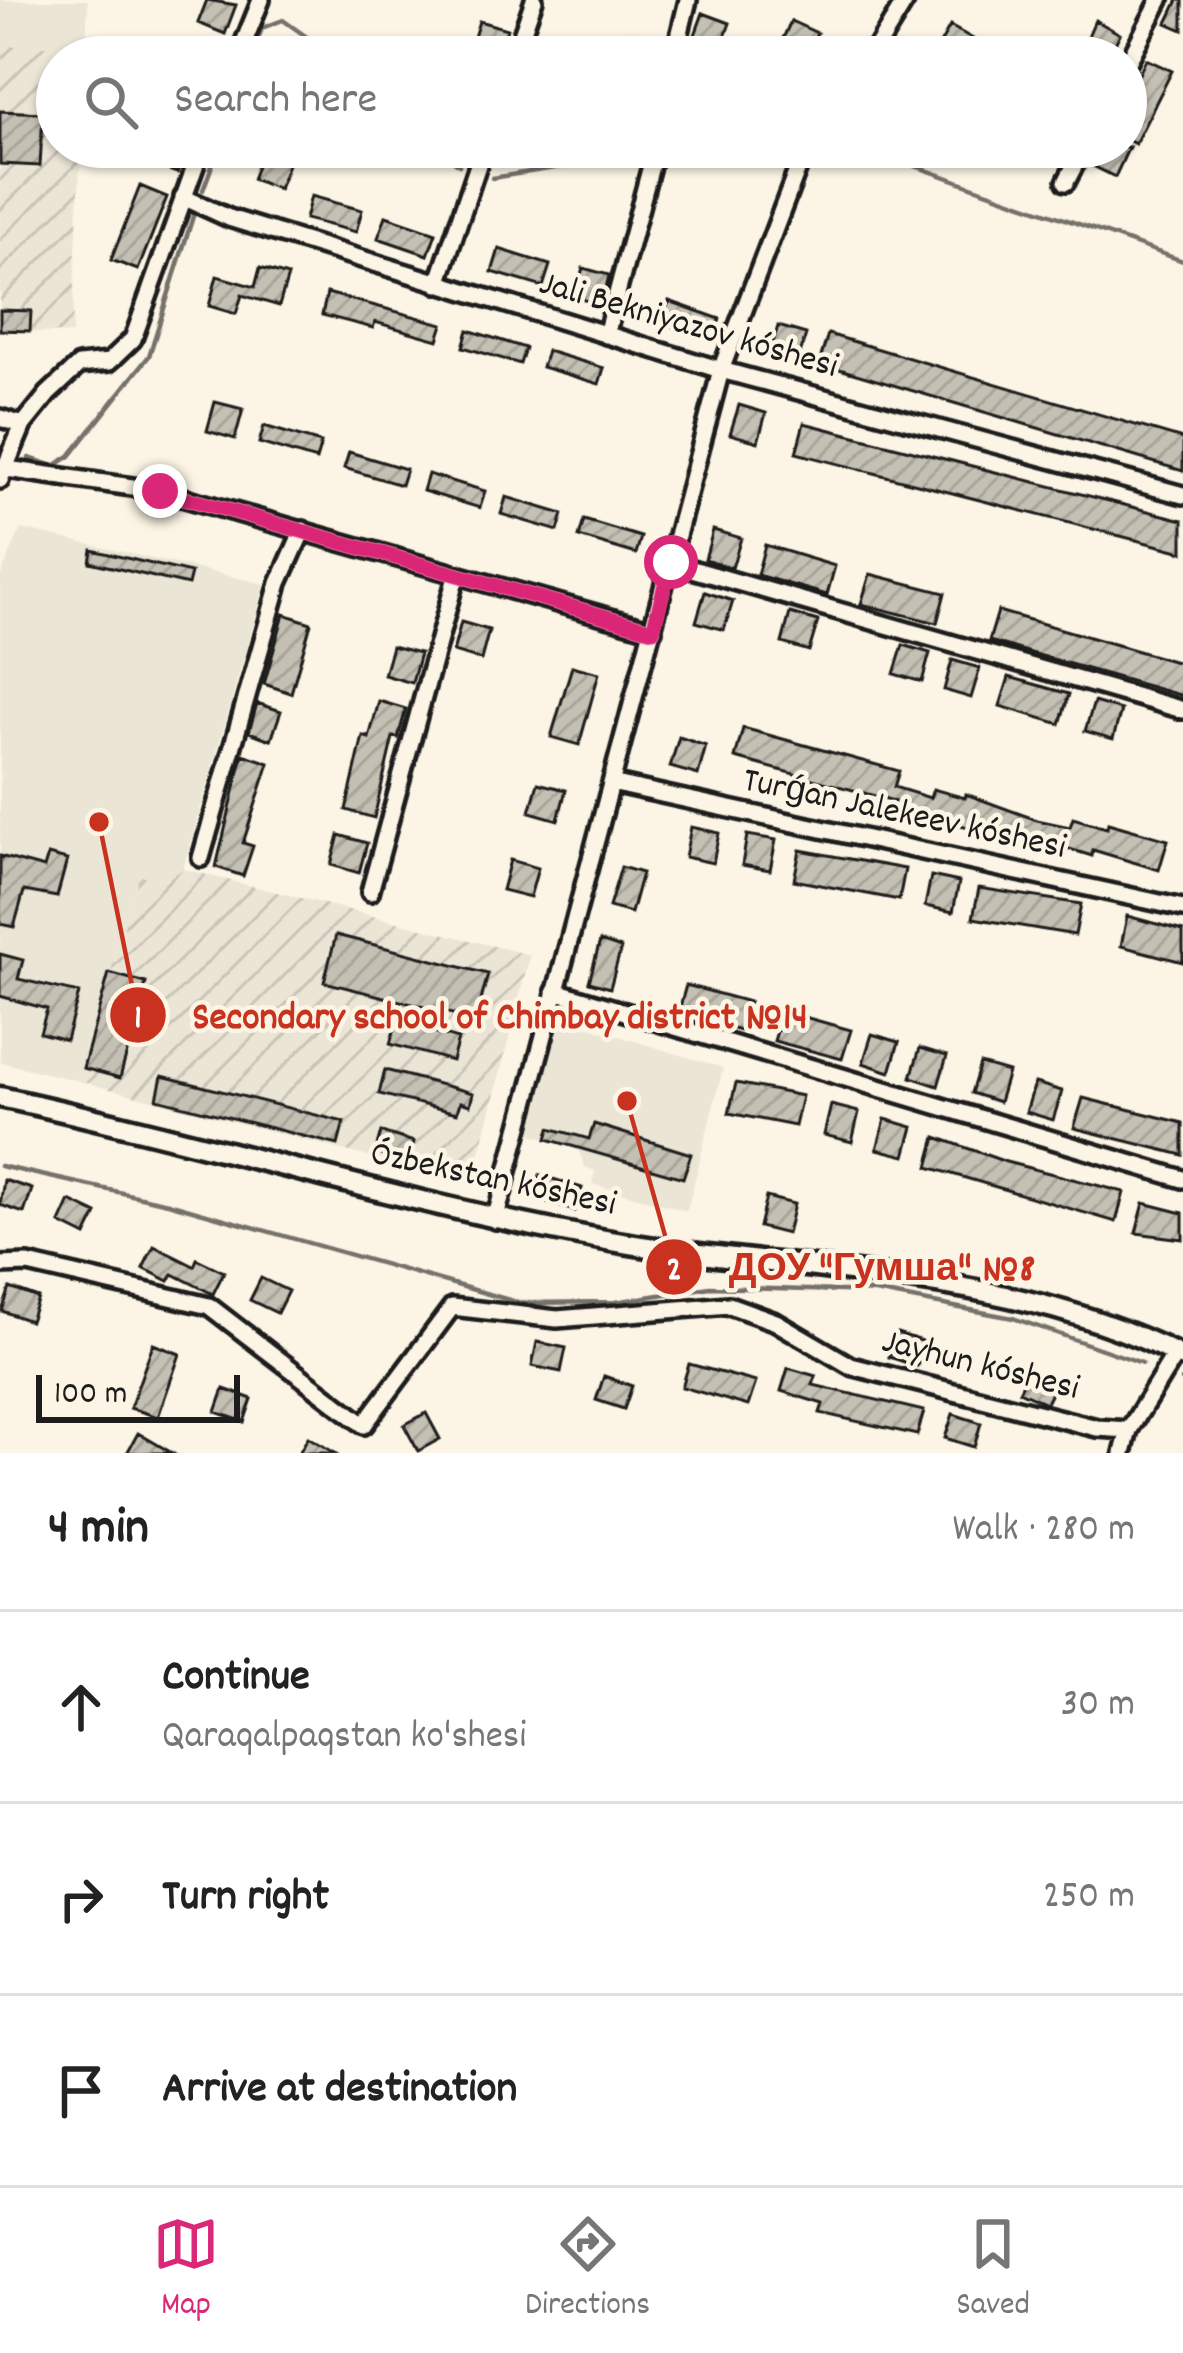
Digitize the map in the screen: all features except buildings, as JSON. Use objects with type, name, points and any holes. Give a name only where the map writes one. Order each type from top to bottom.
[{"type":"street","points":[[246,36],[261,0]]},
{"type":"street","points":[[521,36],[534,0]]},
{"type":"street","points":[[679,36],[688,0]]},
{"type":"street","points":[[884,36],[906,0]]},
{"type":"street","points":[[1141,36],[1160,0]]},
{"type":"street","points":[[194,168],[133,339],[109,362],[79,364],[23,425],[3,474],[160,491],[653,630]]},
{"type":"street","points":[[438,284],[477,168]]},
{"type":"street","points":[[606,335],[650,168]]},
{"type":"street","points":[[495,1220],[721,370],[798,168]]},
{"type":"street","points":[[1066,182],[1073,168]]},
{"type":"street","name":"Jali Bekniyazov kóshesi","points":[[183,197],[229,218],[721,370],[1183,495]]},
{"type":"street","points":[[0,418],[23,425]]},
{"type":"street","points":[[201,858],[279,583],[303,530]]},
{"type":"street","points":[[671,562],[1183,710]]},
{"type":"street","points":[[370,892],[455,577]]},
{"type":"street","name":"Turǵan Jalekeev kóshesi","points":[[611,783],[1183,908]]},
{"type":"street","points":[[555,991],[1183,1179]]},
{"type":"street","name":"Ózbekstan kóshesi","points":[[0,1096],[495,1220],[631,1244],[951,1283],[1036,1300],[1180,1355]]},
{"type":"street","name":"Jayhun kóshesi","points":[[0,1265],[28,1264],[209,1306],[364,1425],[452,1307],[557,1319],[729,1305],[776,1322],[851,1366],[1097,1428],[1129,1430]]},
{"type":"street","points":[[1123,1453],[1129,1430],[1180,1355]]},
{"type":"shaded area","points":[[0,0],[88,0],[86,36],[36,36],[36,46],[0,46]]},
{"type":"shaded area","points":[[0,46],[36,46],[36,168],[80,168],[72,334],[0,330]]},
{"type":"shaded area","points":[[21,529],[265,584],[183,869],[163,881],[139,876],[79,1081],[0,1062],[0,577]]},
{"type":"shaded area","points":[[183,869],[530,955],[472,1184],[79,1081],[139,875],[163,881]]},
{"type":"shaded area","points":[[560,1018],[723,1068],[687,1211],[592,1184],[595,1171],[585,1167],[577,1147],[531,1134]]},
{"type":"waterway","points":[[259,36],[262,28],[283,20],[305,36]]},
{"type":"waterway","points":[[203,190],[211,168]]},
{"type":"waterway","points":[[492,178],[555,168]]},
{"type":"waterway","points":[[921,168],[1183,261]]},
{"type":"waterway","points":[[29,458],[54,466],[70,456],[149,356],[195,210]]},
{"type":"waterway","points":[[0,1166],[168,1203],[520,1303],[615,1302],[710,1287],[875,1292],[1013,1318],[1142,1363]]},
{"type":"place","name":"Secondary school of Chimbay district №14","points":[[99,822]]},
{"type":"place","name":"ДОУ \"Гумша\" №8","points":[[627,1101]]},
{"type":"route","points":[[160,491],[653,630],[671,562]]}]
